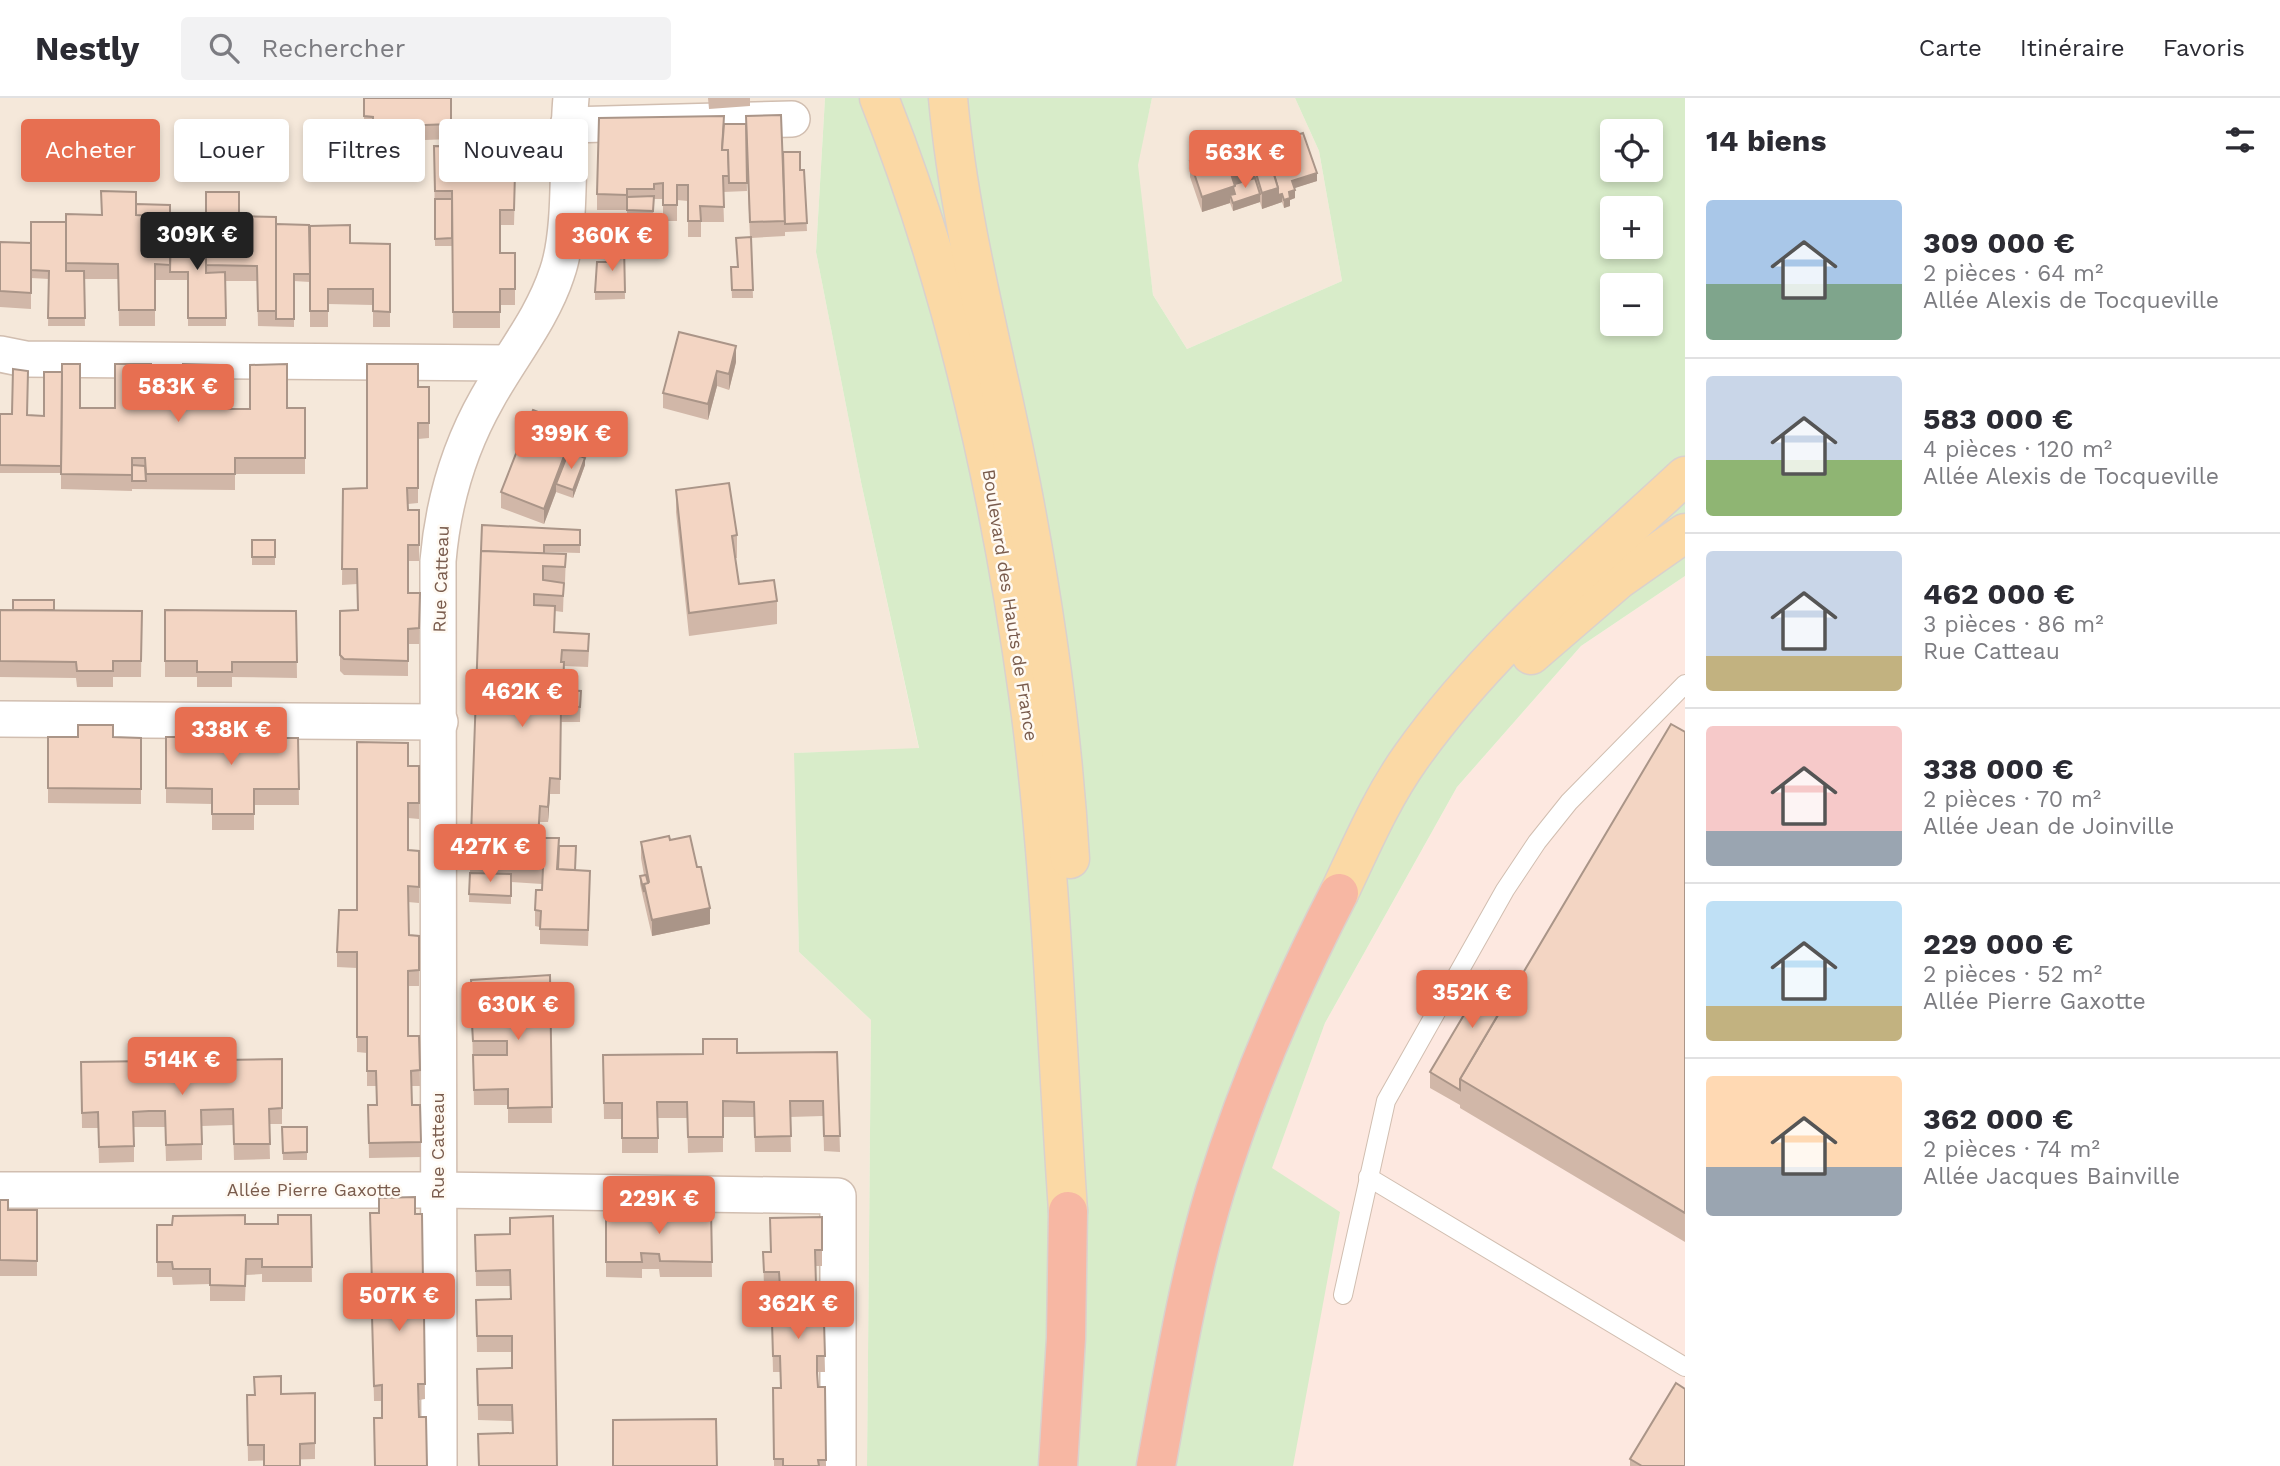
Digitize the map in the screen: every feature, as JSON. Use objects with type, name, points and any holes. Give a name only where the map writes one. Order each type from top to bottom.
[{"type":"highway","points":[[1156,1466],[1177,1357],[1214,1194],[1272,1030],[1339,893]]},
{"type":"highway","name":"Boulevard des Hauts de France","points":[[1058,1466],[1066,1338],[1068,1211]]},
{"type":"main road","name":"Boulevard des Hauts de France","points":[[879,98],[943,288],[978,425],[1015,614],[1029,701],[1046,871],[1068,1211]]},
{"type":"main road","name":"Boulevard des Hauts de France","points":[[948,98],[965,219],[1023,495],[1059,710],[1077,978],[1077,1075],[1068,1211]]},
{"type":"main road","points":[[1339,893],[1387,794],[1435,724],[1532,620],[1685,476]]},
{"type":"main road","points":[[1339,893],[1397,809],[1499,687],[1542,644],[1590,604],[1685,533]]},
{"type":"street","points":[[569,111],[792,119]]},
{"type":"street","name":"Rue Catteau","points":[[439,1466],[438,561],[444,503],[474,422],[540,310],[558,271],[564,246],[569,111]]},
{"type":"street","points":[[0,354],[24,359],[508,363]]},
{"type":"street","points":[[0,719],[440,722]]},
{"type":"street","name":"Allée Pierre Gaxotte","points":[[0,1191],[437,1190],[838,1196],[838,1466]]},
{"type":"lane","points":[[1343,1295],[1386,1101],[1505,890],[1569,802],[1685,684]]},
{"type":"lane","points":[[1368,1177],[1685,1367]]},
{"type":"shaded area","points":[[0,98],[825,98],[816,252],[861,482],[919,749],[795,753],[799,952],[871,1020],[867,1466],[0,1466]]},
{"type":"shaded area","points":[[1152,98],[1295,98],[1319,151],[1342,281],[1187,349],[1153,295],[1137,165]]},
{"type":"shaded area","points":[[1685,576],[1685,1466],[1186,1466],[1240,1254],[1325,1023],[1457,787],[1581,646]]},
{"type":"green space","points":[[825,98],[1152,98],[1138,165],[1153,295],[1187,349],[1342,281],[1319,151],[1295,98],[1685,98],[1685,576],[1581,646],[1457,787],[1325,1023],[1272,1168],[1340,1212],[1293,1466],[867,1466],[871,1020],[799,952],[794,753],[919,748],[861,482],[816,252]]},
{"type":"building","points":[[364,98],[451,98],[451,119],[439,119],[439,124],[425,125],[425,119],[373,119],[364,116]]},
{"type":"building","points":[[781,115],[785,221],[750,222],[746,116]]},
{"type":"building","points":[[724,116],[722,150],[728,150],[729,176],[723,176],[724,207],[700,206],[701,221],[688,221],[688,185],[677,185],[677,205],[663,205],[663,183],[654,184],[654,189],[627,189],[627,195],[597,194],[599,118]]},
{"type":"building","points":[[724,124],[746,124],[747,183],[729,183],[728,150],[722,150]]},
{"type":"building","points":[[1303,133],[1317,173],[1292,181],[1295,190],[1289,192],[1290,198],[1284,200],[1282,194],[1278,195],[1265,145]]},
{"type":"building","points":[[1263,138],[1278,188],[1262,193],[1255,170],[1232,177],[1235,186],[1202,197],[1190,161]]},
{"type":"building","points":[[434,146],[439,146],[439,182],[515,182],[514,210],[500,210],[500,253],[515,253],[515,289],[500,289],[500,312],[453,312],[452,191],[435,191]]},
{"type":"building","points":[[783,152],[800,152],[800,170],[804,170],[807,223],[785,224]]},
{"type":"building","points":[[1255,178],[1260,194],[1233,203],[1230,195],[1235,194],[1235,184]]},
{"type":"building","points":[[101,191],[136,192],[136,215],[171,216],[170,265],[155,264],[155,310],[119,310],[118,264],[66,263],[66,214],[102,215]]},
{"type":"building","points":[[206,192],[239,192],[239,216],[276,217],[276,311],[258,311],[257,266],[206,265]]},
{"type":"building","points":[[654,196],[653,211],[627,210],[627,197]]},
{"type":"building","points":[[435,199],[452,199],[452,238],[435,239]]},
{"type":"building","points":[[136,204],[170,205],[170,216],[136,215]]},
{"type":"building","points":[[31,222],[66,222],[66,271],[84,271],[85,318],[48,318],[49,271],[31,270]]},
{"type":"building","points":[[171,223],[206,224],[206,273],[225,272],[226,318],[188,318],[188,272],[170,272]]},
{"type":"building","points":[[276,224],[309,225],[310,274],[294,274],[294,319],[276,319]]},
{"type":"building","points":[[350,225],[350,243],[390,244],[390,312],[373,311],[373,289],[328,289],[328,311],[310,311],[310,226]]},
{"type":"building","points":[[751,237],[753,290],[732,290],[731,267],[738,267],[736,238]]},
{"type":"building","points":[[0,242],[31,243],[31,293],[0,291]]},
{"type":"building","points":[[611,246],[624,246],[625,292],[595,292],[597,262],[611,262]]},
{"type":"building","points":[[679,332],[736,346],[729,374],[717,371],[708,404],[663,393]]},
{"type":"building","points":[[62,364],[80,364],[80,408],[115,408],[115,364],[151,364],[151,409],[183,409],[183,364],[219,365],[220,409],[250,409],[250,365],[287,364],[287,408],[305,408],[305,458],[235,458],[235,474],[146,474],[145,458],[132,458],[132,475],[61,474]]},
{"type":"building","points":[[367,364],[418,364],[418,387],[429,387],[429,423],[418,423],[418,488],[407,488],[408,510],[419,510],[419,545],[408,545],[408,593],[420,593],[419,628],[408,629],[408,661],[344,659],[340,655],[340,611],[358,610],[357,569],[342,569],[343,489],[367,488]]},
{"type":"building","points":[[13,369],[28,371],[27,415],[44,416],[44,372],[62,372],[61,466],[0,465],[0,414],[12,414]]},
{"type":"building","points":[[533,410],[575,427],[544,509],[501,492]]},
{"type":"building","points":[[569,451],[585,458],[573,490],[556,484]]},
{"type":"building","points":[[132,465],[145,466],[146,481],[132,481]]},
{"type":"building","points":[[729,483],[737,535],[732,536],[739,584],[774,580],[777,601],[689,613],[676,490]]},
{"type":"building","points":[[482,525],[580,530],[580,545],[544,545],[544,554],[481,551]]},
{"type":"building","points":[[252,540],[275,540],[275,557],[252,557]]},
{"type":"building","points":[[481,551],[566,554],[565,567],[543,566],[543,580],[564,583],[563,596],[534,594],[534,605],[555,606],[554,632],[589,634],[588,651],[562,650],[563,690],[581,691],[580,707],[561,706],[560,779],[550,778],[548,807],[540,806],[538,838],[559,838],[557,869],[590,871],[588,930],[540,929],[541,911],[535,910],[536,890],[542,890],[543,868],[470,865]]},
{"type":"building","points":[[13,600],[54,600],[54,610],[13,610]]},
{"type":"building","points":[[0,610],[142,611],[141,661],[113,661],[113,671],[77,671],[76,662],[0,661]]},
{"type":"building","points":[[165,610],[296,611],[297,662],[232,662],[232,672],[197,672],[197,661],[165,661]]},
{"type":"building","points":[[1671,724],[1685,732],[1685,1213],[1460,1079]]},
{"type":"building","points":[[78,725],[113,725],[113,737],[141,738],[141,789],[48,788],[48,737],[78,737]]},
{"type":"building","points":[[194,725],[229,726],[229,738],[298,738],[299,789],[254,789],[254,814],[212,814],[212,789],[166,788],[166,737],[194,737]]},
{"type":"building","points":[[357,742],[408,743],[408,766],[419,766],[419,803],[408,803],[408,850],[419,851],[419,887],[408,886],[409,935],[419,936],[419,970],[408,971],[408,1036],[419,1036],[420,1070],[411,1071],[412,1105],[420,1105],[421,1142],[369,1143],[368,1105],[377,1105],[376,1071],[367,1071],[367,1037],[357,1037],[357,952],[337,952],[339,910],[357,910]]},
{"type":"building","points":[[669,836],[670,840],[690,836],[697,867],[701,867],[710,908],[652,920],[644,884],[649,882],[641,842]]},
{"type":"building","points":[[559,846],[576,846],[575,870],[558,869]]},
{"type":"building","points":[[470,873],[511,874],[511,896],[469,894]]},
{"type":"building","points":[[646,875],[648,883],[644,884],[644,892],[640,876]]},
{"type":"building","points":[[1490,971],[1515,986],[1460,1079],[1460,1090],[1430,1072]]},
{"type":"building","points":[[550,975],[552,1107],[508,1108],[508,1089],[474,1090],[473,1055],[507,1055],[507,1041],[473,1041],[472,1024],[507,1023],[507,996],[472,996],[471,980]]},
{"type":"building","points":[[703,1039],[737,1039],[737,1053],[837,1052],[840,1136],[824,1136],[823,1101],[790,1101],[791,1136],[755,1137],[754,1102],[723,1101],[723,1137],[688,1137],[687,1102],[657,1102],[658,1138],[622,1138],[622,1103],[604,1103],[603,1055],[703,1054]]},
{"type":"building","points":[[282,1059],[282,1108],[269,1109],[270,1144],[234,1144],[233,1109],[201,1110],[202,1144],[166,1145],[165,1111],[149,1111],[133,1112],[134,1146],[99,1147],[98,1112],[82,1113],[81,1062]]},
{"type":"building","points":[[282,1127],[307,1127],[307,1152],[283,1153]]},
{"type":"building","points":[[415,1197],[415,1214],[422,1214],[423,1283],[416,1283],[417,1315],[424,1315],[425,1384],[418,1384],[419,1417],[426,1417],[427,1466],[375,1466],[374,1418],[382,1418],[382,1385],[374,1386],[372,1316],[381,1316],[380,1284],[372,1284],[370,1213],[379,1213],[379,1198]]},
{"type":"building","points":[[0,1200],[8,1200],[8,1210],[37,1210],[37,1261],[0,1260]]},
{"type":"building","points":[[675,1208],[711,1208],[712,1262],[660,1261],[659,1254],[641,1253],[642,1262],[606,1262],[606,1209],[641,1210],[641,1217],[675,1216]]},
{"type":"building","points":[[245,1215],[245,1224],[278,1224],[278,1215],[311,1215],[312,1267],[262,1267],[262,1259],[246,1259],[245,1286],[210,1285],[210,1269],[173,1269],[172,1262],[157,1262],[157,1225],[172,1225],[173,1216]]},
{"type":"building","points":[[553,1216],[557,1466],[479,1466],[478,1434],[513,1433],[512,1405],[478,1405],[477,1369],[512,1368],[512,1336],[477,1336],[476,1300],[511,1299],[510,1270],[476,1271],[475,1235],[510,1234],[510,1218]]},
{"type":"building","points":[[822,1217],[822,1250],[815,1250],[816,1285],[823,1286],[825,1356],[817,1356],[817,1373],[818,1387],[825,1387],[826,1460],[818,1460],[819,1466],[783,1466],[783,1459],[774,1459],[773,1388],[781,1388],[780,1356],[773,1356],[771,1287],[780,1287],[779,1272],[764,1272],[763,1252],[771,1252],[770,1218]]},
{"type":"building","points":[[281,1376],[281,1394],[315,1393],[315,1443],[300,1444],[300,1466],[264,1466],[264,1445],[248,1445],[247,1395],[255,1395],[254,1377]]},
{"type":"building","points":[[1676,1383],[1685,1389],[1685,1466],[1642,1466],[1630,1459]]},
{"type":"building","points":[[716,1419],[717,1466],[613,1466],[613,1420]]}]
